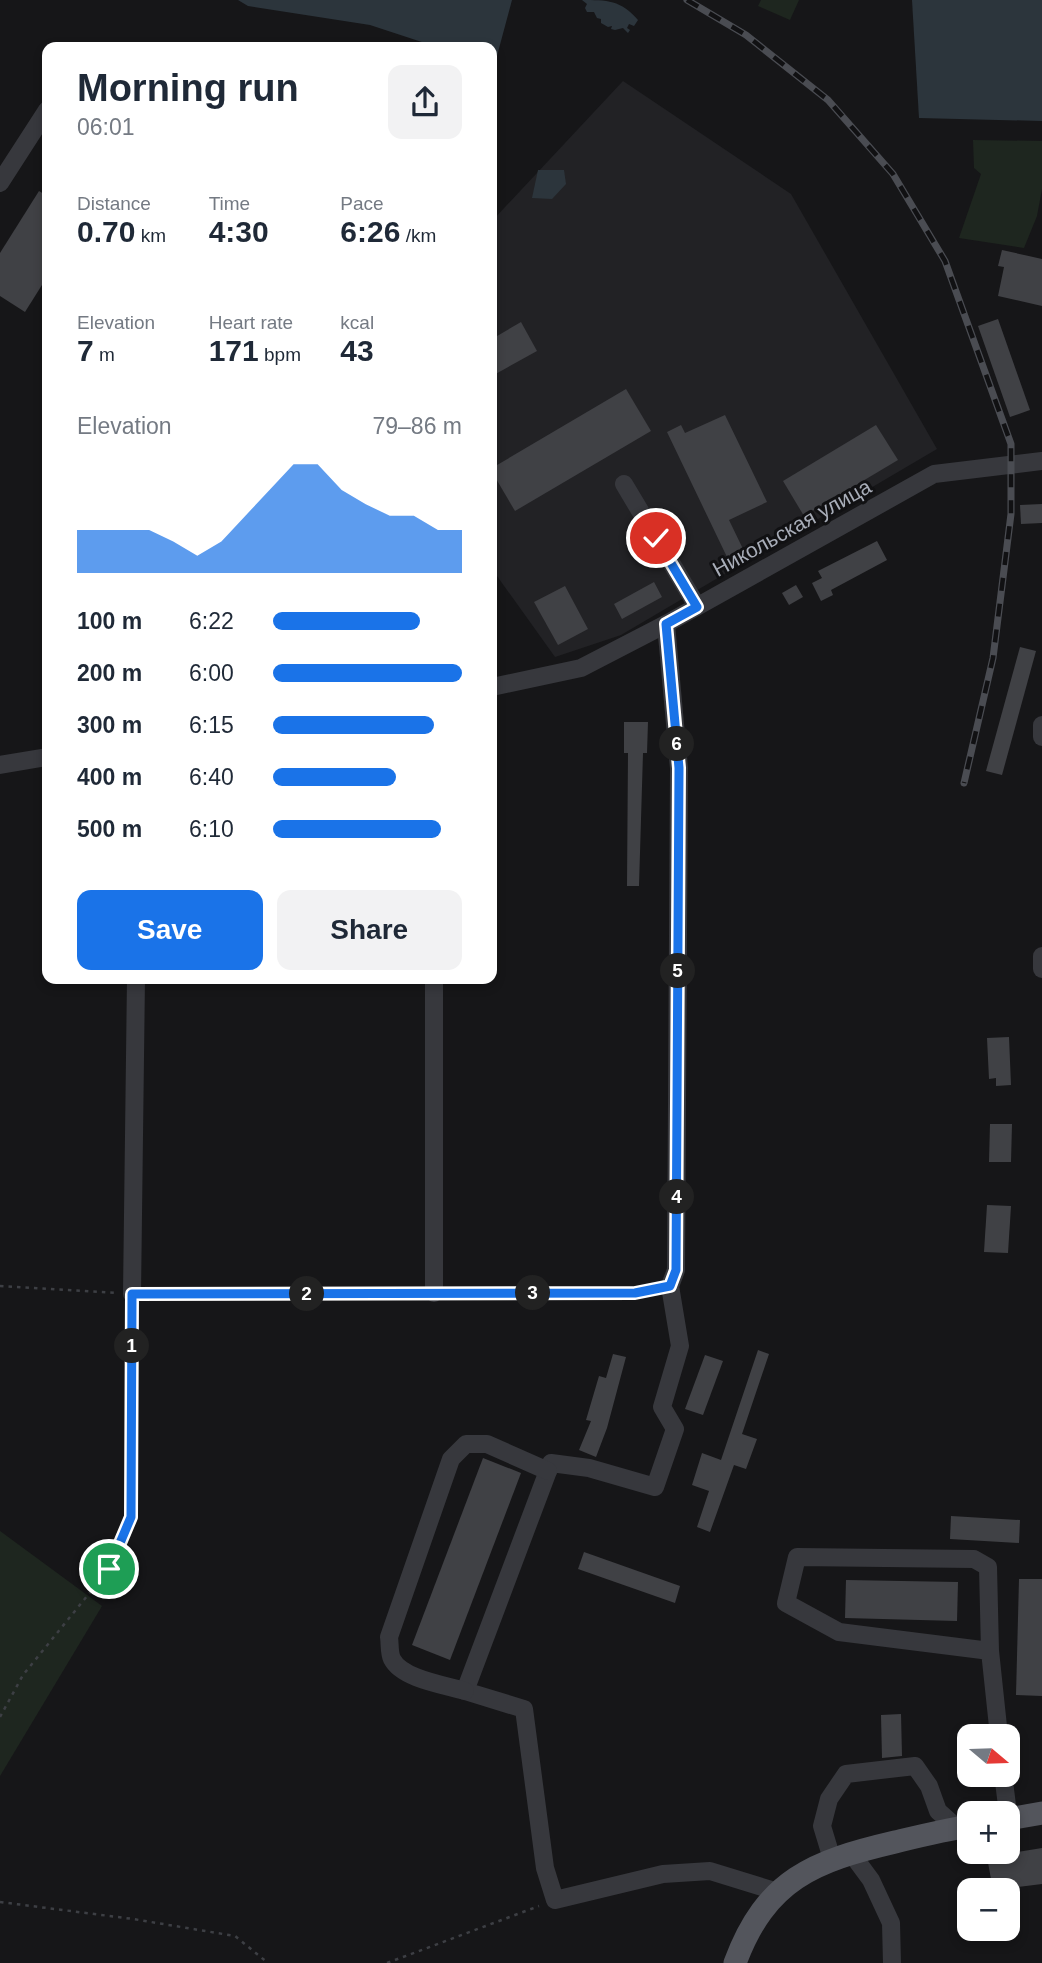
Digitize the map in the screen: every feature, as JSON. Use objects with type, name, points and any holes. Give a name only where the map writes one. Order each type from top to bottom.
[{"type":"main road","points":[[1020,1816],[1042,1813]]},
{"type":"main road","points":[[735,1963],[758,1917],[778,1892],[803,1873],[841,1856],[957,1828]]},
{"type":"street","points":[[0,183],[42,118]]},
{"type":"street","name":"Никольская улица","points":[[497,686],[581,668],[697,607],[934,474],[1042,461]]},
{"type":"street","points":[[624,484],[697,607]]},
{"type":"street","points":[[465,1691],[551,1463],[589,1468],[655,1487],[675,1429],[662,1407],[681,1346],[673,1278],[679,768],[666,624]]},
{"type":"street","points":[[1042,725],[1042,737]]},
{"type":"street","points":[[0,765],[42,758]]},
{"type":"street","points":[[1042,956],[1042,969]]},
{"type":"street","points":[[132,1294],[136,984]]},
{"type":"street","points":[[434,984],[434,1293]]},
{"type":"street","points":[[548,1471],[486,1444],[466,1444],[451,1459],[389,1637],[391,1658],[401,1670],[417,1678],[524,1709],[545,1868],[555,1900],[663,1874],[710,1871],[778,1892]]},
{"type":"street","points":[[990,1651],[839,1632],[786,1603],[797,1557],[974,1559],[988,1567],[990,1651],[998,1724]]},
{"type":"street","points":[[892,1963],[891,1923],[871,1880],[841,1856],[822,1826],[829,1799],[846,1774],[915,1766],[929,1786],[938,1811],[957,1823]]},
{"type":"path","points":[[0,1286],[132,1294],[635,1293],[673,1278]]},
{"type":"path","points":[[0,1717],[23,1675],[109,1569],[131,1517],[132,1294]]},
{"type":"path","points":[[387,1963],[555,1900]]},
{"type":"path","points":[[0,1902],[133,1919],[235,1936],[268,1963]]},
{"type":"shaded area","points":[[238,0],[512,0],[497,56],[497,42],[422,42],[370,25],[248,6]]},
{"type":"shaded area","points":[[582,0],[613,2],[626,8],[638,20],[634,26],[629,24],[628,33],[623,28],[611,29],[612,26],[601,23],[601,19],[597,18],[594,12],[587,12],[587,4]]},
{"type":"shaded area","points":[[761,0],[799,0],[790,20],[758,6]]},
{"type":"shaded area","points":[[912,0],[1042,0],[1042,121],[919,118]]},
{"type":"shaded area","points":[[623,81],[791,194],[937,449],[621,635],[555,657],[497,576],[497,216]]},
{"type":"shaded area","points":[[973,140],[1042,141],[1042,189],[1037,216],[1024,248],[959,238],[981,174],[974,168]]},
{"type":"shaded area","points":[[538,170],[564,170],[566,184],[552,199],[532,198]]},
{"type":"shaded area","points":[[0,1531],[102,1606],[0,1776]]},
{"type":"building","points":[[39,191],[42,193],[42,285],[25,312],[0,296],[0,253]]},
{"type":"building","points":[[1002,250],[1042,259],[1042,306],[998,296],[1004,267],[998,266]]},
{"type":"building","points":[[998,319],[1030,410],[1010,417],[978,326]]},
{"type":"building","points":[[521,322],[537,351],[497,373],[497,336]]},
{"type":"building","points":[[626,389],[651,431],[515,511],[497,480],[497,465]]},
{"type":"building","points":[[725,415],[767,502],[729,520],[743,549],[727,557],[667,432],[681,425],[685,433]]},
{"type":"building","points":[[876,425],[898,460],[804,516],[783,481]]},
{"type":"building","points":[[1042,504],[1042,523],[1021,524],[1020,505]]},
{"type":"building","points":[[877,541],[887,560],[831,590],[833,595],[821,601],[812,583],[822,578],[818,571]]},
{"type":"building","points":[[654,582],[662,597],[622,619],[614,604]]},
{"type":"building","points":[[796,585],[803,597],[789,605],[782,593]]},
{"type":"building","points":[[565,586],[588,629],[558,645],[534,602]]},
{"type":"building","points":[[1020,647],[1036,651],[1002,775],[986,771]]},
{"type":"building","points":[[624,722],[648,722],[647,753],[643,753],[639,886],[627,886],[628,753],[624,753]]},
{"type":"building","points":[[1009,1037],[1011,1085],[996,1086],[996,1078],[989,1079],[987,1038]]},
{"type":"building","points":[[990,1124],[1012,1124],[1011,1162],[989,1162]]},
{"type":"building","points":[[987,1205],[1011,1206],[1008,1253],[984,1252]]},
{"type":"building","points":[[758,1350],[769,1354],[742,1434],[757,1439],[746,1469],[734,1465],[710,1532],[697,1527],[709,1491],[692,1485],[702,1453],[721,1460]]},
{"type":"building","points":[[613,1354],[626,1357],[607,1428],[596,1457],[579,1450],[591,1421],[586,1420],[599,1376],[606,1378]]},
{"type":"building","points":[[705,1355],[723,1361],[703,1415],[685,1409]]},
{"type":"building","points":[[483,1458],[521,1473],[450,1660],[412,1645]]},
{"type":"building","points":[[951,1516],[1020,1520],[1019,1543],[950,1539]]},
{"type":"building","points":[[584,1552],[680,1586],[675,1603],[578,1569]]},
{"type":"building","points":[[1019,1579],[1042,1579],[1042,1696],[1016,1695]]},
{"type":"building","points":[[846,1580],[958,1582],[957,1621],[845,1618]]},
{"type":"building","points":[[901,1714],[902,1756],[882,1758],[881,1715]]},
{"type":"building","points":[[1042,1848],[1042,1884],[1020,1887],[1020,1878],[991,1878],[988,1864],[1020,1864],[1020,1852]]},
{"type":"railway","points":[[687,0],[746,35],[828,100],[893,174],[945,261],[1011,444],[1011,514],[993,658],[964,783]]},
{"type":"route","points":[[109,1569],[131,1517],[132,1294],[635,1293],[670,1286],[676,1270],[679,768],[666,624],[697,607],[656,538]]}]
